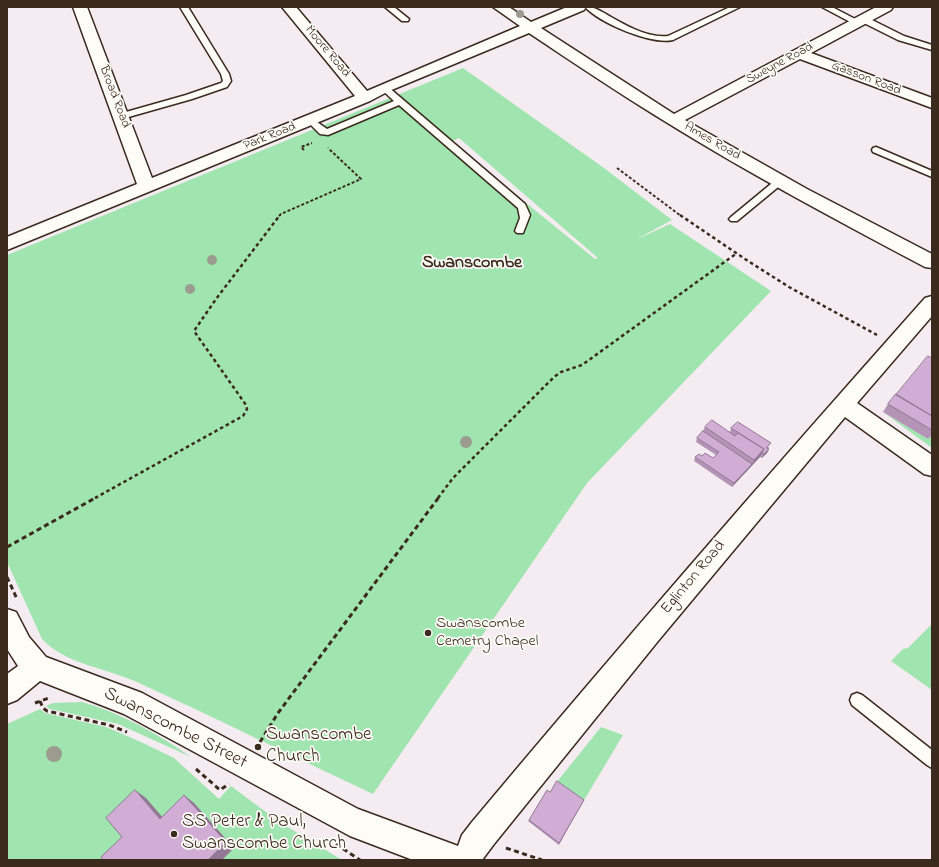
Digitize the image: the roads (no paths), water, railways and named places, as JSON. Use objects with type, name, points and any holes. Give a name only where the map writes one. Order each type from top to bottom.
[{"type":"street","name":"Broad Road","points":[[80,7],[122,116],[147,187]]},
{"type":"street","name":"Moore Road","points":[[289,7],[365,98]]},
{"type":"street","name":"Ames Road","points":[[500,7],[624,89],[674,120],[780,181],[932,262]]},
{"type":"street","name":"Park Road","points":[[7,244],[365,98],[384,88],[579,7]]},
{"type":"street","name":"Sweyne Road","points":[[674,120],[886,7]]},
{"type":"street","name":"Gasson Road","points":[[800,54],[932,102]]},
{"type":"street","name":"Eglinton Road","points":[[467,860],[473,846],[483,833],[669,606],[842,404],[932,303]]},
{"type":"street","points":[[842,404],[932,467]]},
{"type":"street","points":[[7,691],[37,667],[26,657],[22,650],[14,614]]},
{"type":"street","name":"Swanscombe Street","points":[[37,667],[132,703],[350,821],[455,860]]},
{"type":"lane","points":[[122,116],[189,97],[224,84],[227,81],[184,7]]},
{"type":"lane","points":[[389,7],[405,19]]},
{"type":"lane","points":[[589,7],[638,32],[661,40],[670,38],[736,7]]},
{"type":"lane","points":[[826,7],[901,38],[932,48]]},
{"type":"lane","points":[[384,88],[522,206],[526,218],[520,231]]},
{"type":"lane","points":[[310,120],[323,132],[328,132],[400,102]]},
{"type":"lane","points":[[876,150],[932,174]]},
{"type":"lane","points":[[734,219],[780,181]]},
{"type":"lane","points":[[857,700],[932,760]]},
{"type":"place","name":"Swanscombe Cemetry Chapel","points":[[428,633]]},
{"type":"place","name":"Swanscombe Church","points":[[258,747]]},
{"type":"place","name":"SS Peter & Paul, Swanscombe Church","points":[[174,834]]},
{"type":"district","name":"Swanscombe","points":[[472,264]]}]
